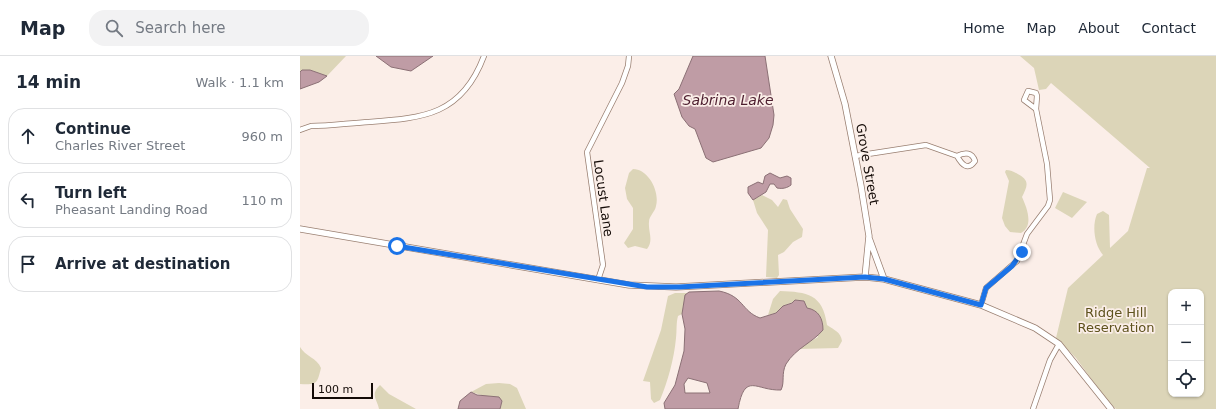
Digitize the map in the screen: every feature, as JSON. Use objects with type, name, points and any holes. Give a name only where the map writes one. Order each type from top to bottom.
[{"type":"street","points":[[300,130],[311,126],[406,119],[432,113],[445,107],[467,87],[476,74],[484,56]]},
{"type":"street","name":"Locust Lane","points":[[598,280],[603,265],[587,152],[622,83],[628,66],[629,56]]},
{"type":"street","name":"Grove Street","points":[[831,56],[845,104],[869,236],[865,277]]},
{"type":"street","points":[[981,305],[986,288],[1017,261],[1027,234],[1048,206],[1050,200],[1047,164],[1036,109]]},
{"type":"street","points":[[855,156],[926,145],[957,156]]},
{"type":"street","points":[[300,229],[647,287],[676,288],[865,277],[884,279],[981,305],[1035,328],[1059,344],[1111,409]]},
{"type":"street","points":[[869,236],[884,279]]},
{"type":"street","points":[[1033,409],[1050,360],[1059,344]]},
{"type":"green space","points":[[300,56],[346,56],[327,76],[310,70],[300,72]]},
{"type":"green space","name":"Ridge Hill Reservation","points":[[1020,56],[1216,56],[1216,409],[1116,409],[1106,399],[1076,358],[1056,338],[1068,288],[1103,255],[1096,241],[1094,229],[1097,214],[1103,211],[1109,215],[1110,248],[1128,231],[1147,168],[1150,168],[1051,83],[1046,89],[1039,90],[1034,68]]},
{"type":"green space","points":[[633,169],[638,170],[648,177],[652,182],[656,194],[656,206],[649,220],[650,242],[647,249],[635,246],[628,248],[624,243],[633,229],[633,208],[627,199],[625,188],[629,173]]},
{"type":"green space","points":[[1006,170],[1012,171],[1024,178],[1026,181],[1026,189],[1022,197],[1026,206],[1028,221],[1025,230],[1021,233],[1010,232],[1005,226],[1002,218],[1009,181],[1005,172]]},
{"type":"green space","points":[[1063,192],[1087,202],[1072,218],[1055,208]]},
{"type":"green space","points":[[762,195],[772,200],[778,207],[783,199],[787,200],[790,209],[803,229],[802,237],[793,242],[784,252],[778,255],[779,275],[777,278],[766,277],[768,230],[757,213],[753,200]]},
{"type":"green space","points":[[780,291],[806,294],[817,301],[822,307],[827,325],[840,335],[842,341],[838,348],[798,349],[818,337],[810,309],[807,308],[804,301],[798,300],[783,306],[776,313],[768,315],[773,299]]},
{"type":"green space","points":[[675,293],[687,293],[682,314],[678,316],[677,319],[675,346],[668,378],[660,400],[654,403],[651,399],[650,382],[643,381],[661,330],[668,296]]},
{"type":"green space","points":[[300,347],[317,362],[321,368],[317,380],[313,384],[300,384]]},
{"type":"green space","points":[[486,384],[510,384],[517,388],[526,409],[500,409],[502,401],[471,392]]},
{"type":"green space","points":[[380,385],[389,394],[416,409],[379,409],[375,392]]},
{"type":"water","points":[[376,56],[433,56],[411,71],[391,67]]},
{"type":"water","name":"Sabrina Lake","points":[[693,56],[765,56],[774,115],[769,138],[761,148],[713,162],[706,158],[695,129],[689,126],[682,117],[674,94],[679,89]]},
{"type":"water","points":[[302,70],[310,70],[327,76],[319,82],[300,89],[300,72]]},
{"type":"water","points":[[770,173],[780,178],[787,176],[791,178],[791,185],[785,188],[777,188],[774,184],[770,184],[766,192],[753,200],[748,193],[748,187],[758,182],[763,184],[765,176]]},
{"type":"water","points":[[719,291],[727,293],[738,300],[749,312],[760,318],[776,313],[783,306],[792,303],[795,300],[804,301],[807,308],[815,311],[820,316],[823,330],[819,335],[790,358],[784,371],[781,390],[772,390],[753,386],[748,387],[744,390],[738,409],[665,409],[664,403],[675,385],[684,351],[685,329],[682,314],[685,295],[689,292]],"holes":[[[688,378],[707,383],[710,393],[685,393],[684,384]]]},
{"type":"water","points":[[471,392],[477,395],[499,397],[502,401],[500,409],[458,409],[460,401]]},
{"type":"route","points":[[397,246],[540,271],[629,285],[659,288],[865,277],[884,279],[981,305],[986,288],[993,280],[1012,266],[1022,252]]}]
